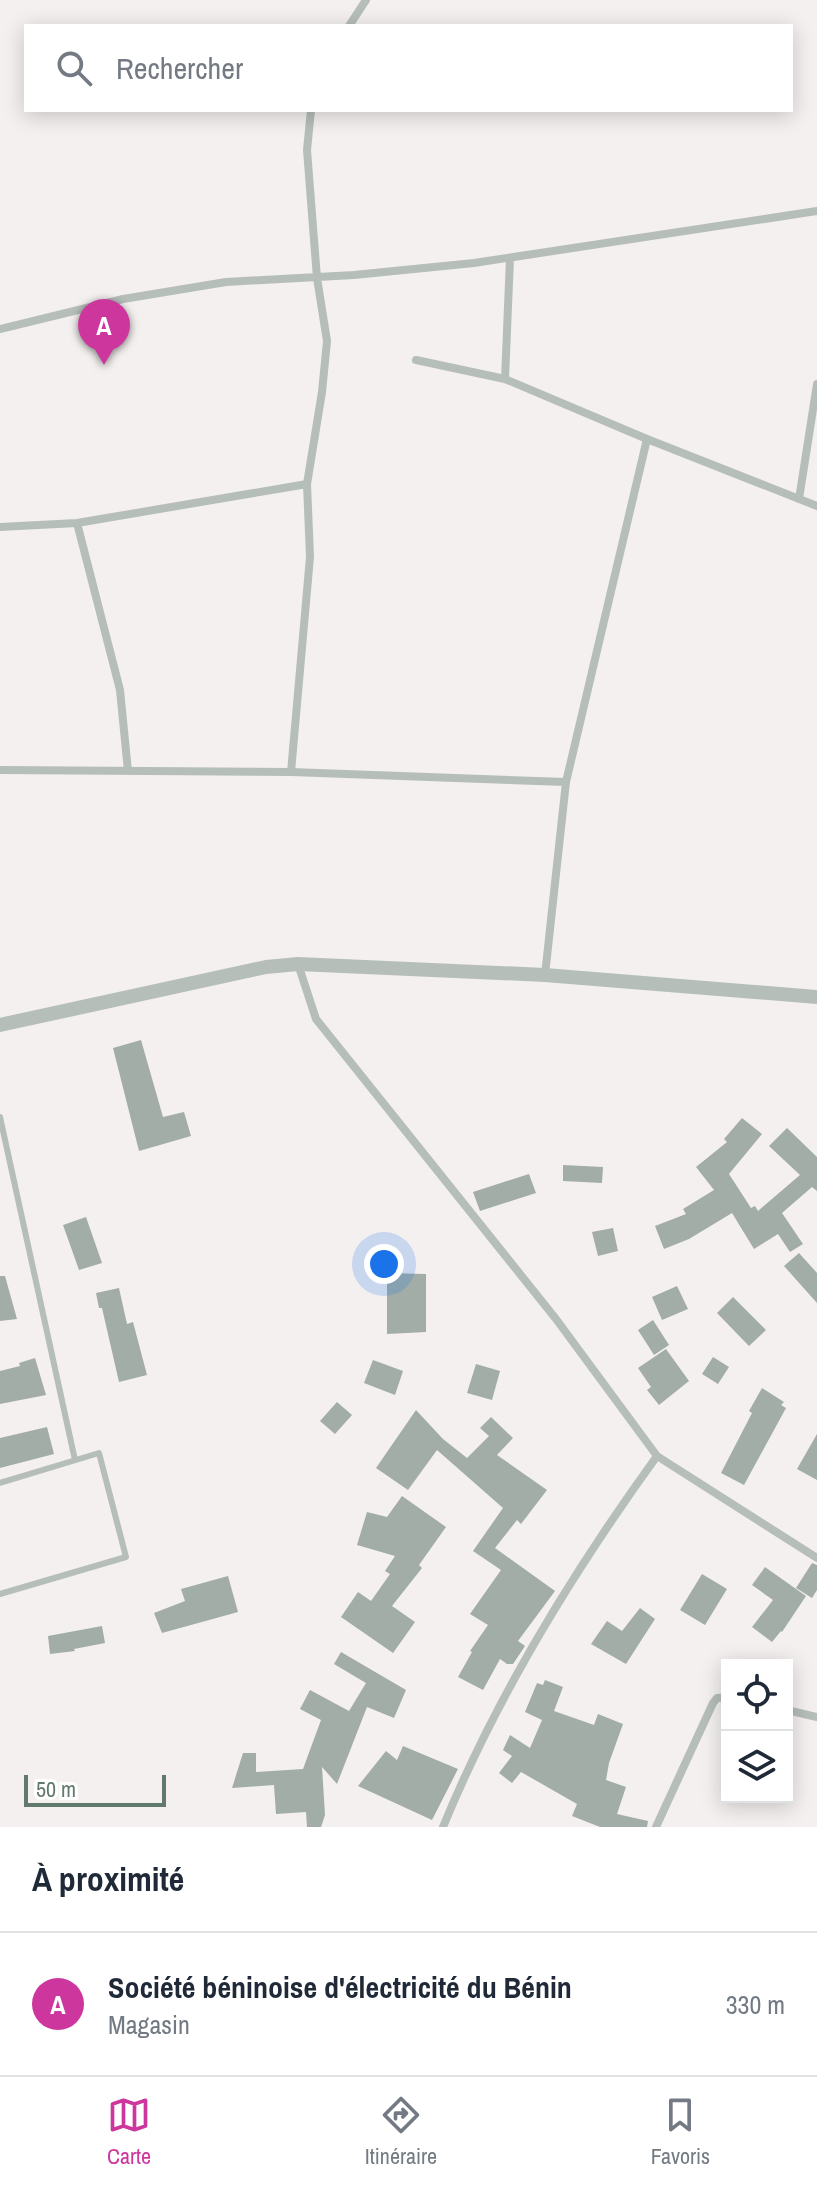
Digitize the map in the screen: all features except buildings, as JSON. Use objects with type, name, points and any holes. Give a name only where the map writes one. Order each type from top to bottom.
[{"type":"street","points":[[350,24],[366,0]]},
{"type":"street","points":[[291,772],[310,557],[307,484],[327,341],[317,278],[307,150],[311,112]]},
{"type":"street","points":[[0,329],[123,299],[226,282],[317,278],[510,258],[817,211]]},
{"type":"street","points":[[505,379],[510,258]]},
{"type":"street","points":[[416,360],[505,379],[817,506]]},
{"type":"street","points":[[799,499],[817,384]]},
{"type":"street","points":[[545,975],[566,782],[647,439]]},
{"type":"street","points":[[0,527],[77,523],[307,484]]},
{"type":"street","points":[[77,523],[120,690],[128,771]]},
{"type":"street","points":[[0,770],[291,772],[566,782]]},
{"type":"street","points":[[298,964],[316,1019],[547,1308],[657,1456],[817,1558]]},
{"type":"street","points":[[0,1025],[266,967],[298,964],[545,975],[817,997]]},
{"type":"street","points":[[443,1827],[524,1661],[596,1543],[657,1456]]},
{"type":"street","points":[[656,1827],[713,1703],[721,1698]]},
{"type":"street","points":[[793,1711],[817,1717]]},
{"type":"lane","points":[[0,1117],[75,1460]]},
{"type":"lane","points":[[0,1483],[99,1453],[126,1557],[0,1594]]},
{"type":"place","name":"Société béninoise d'électricité du Bénin","points":[[104,365]]}]
